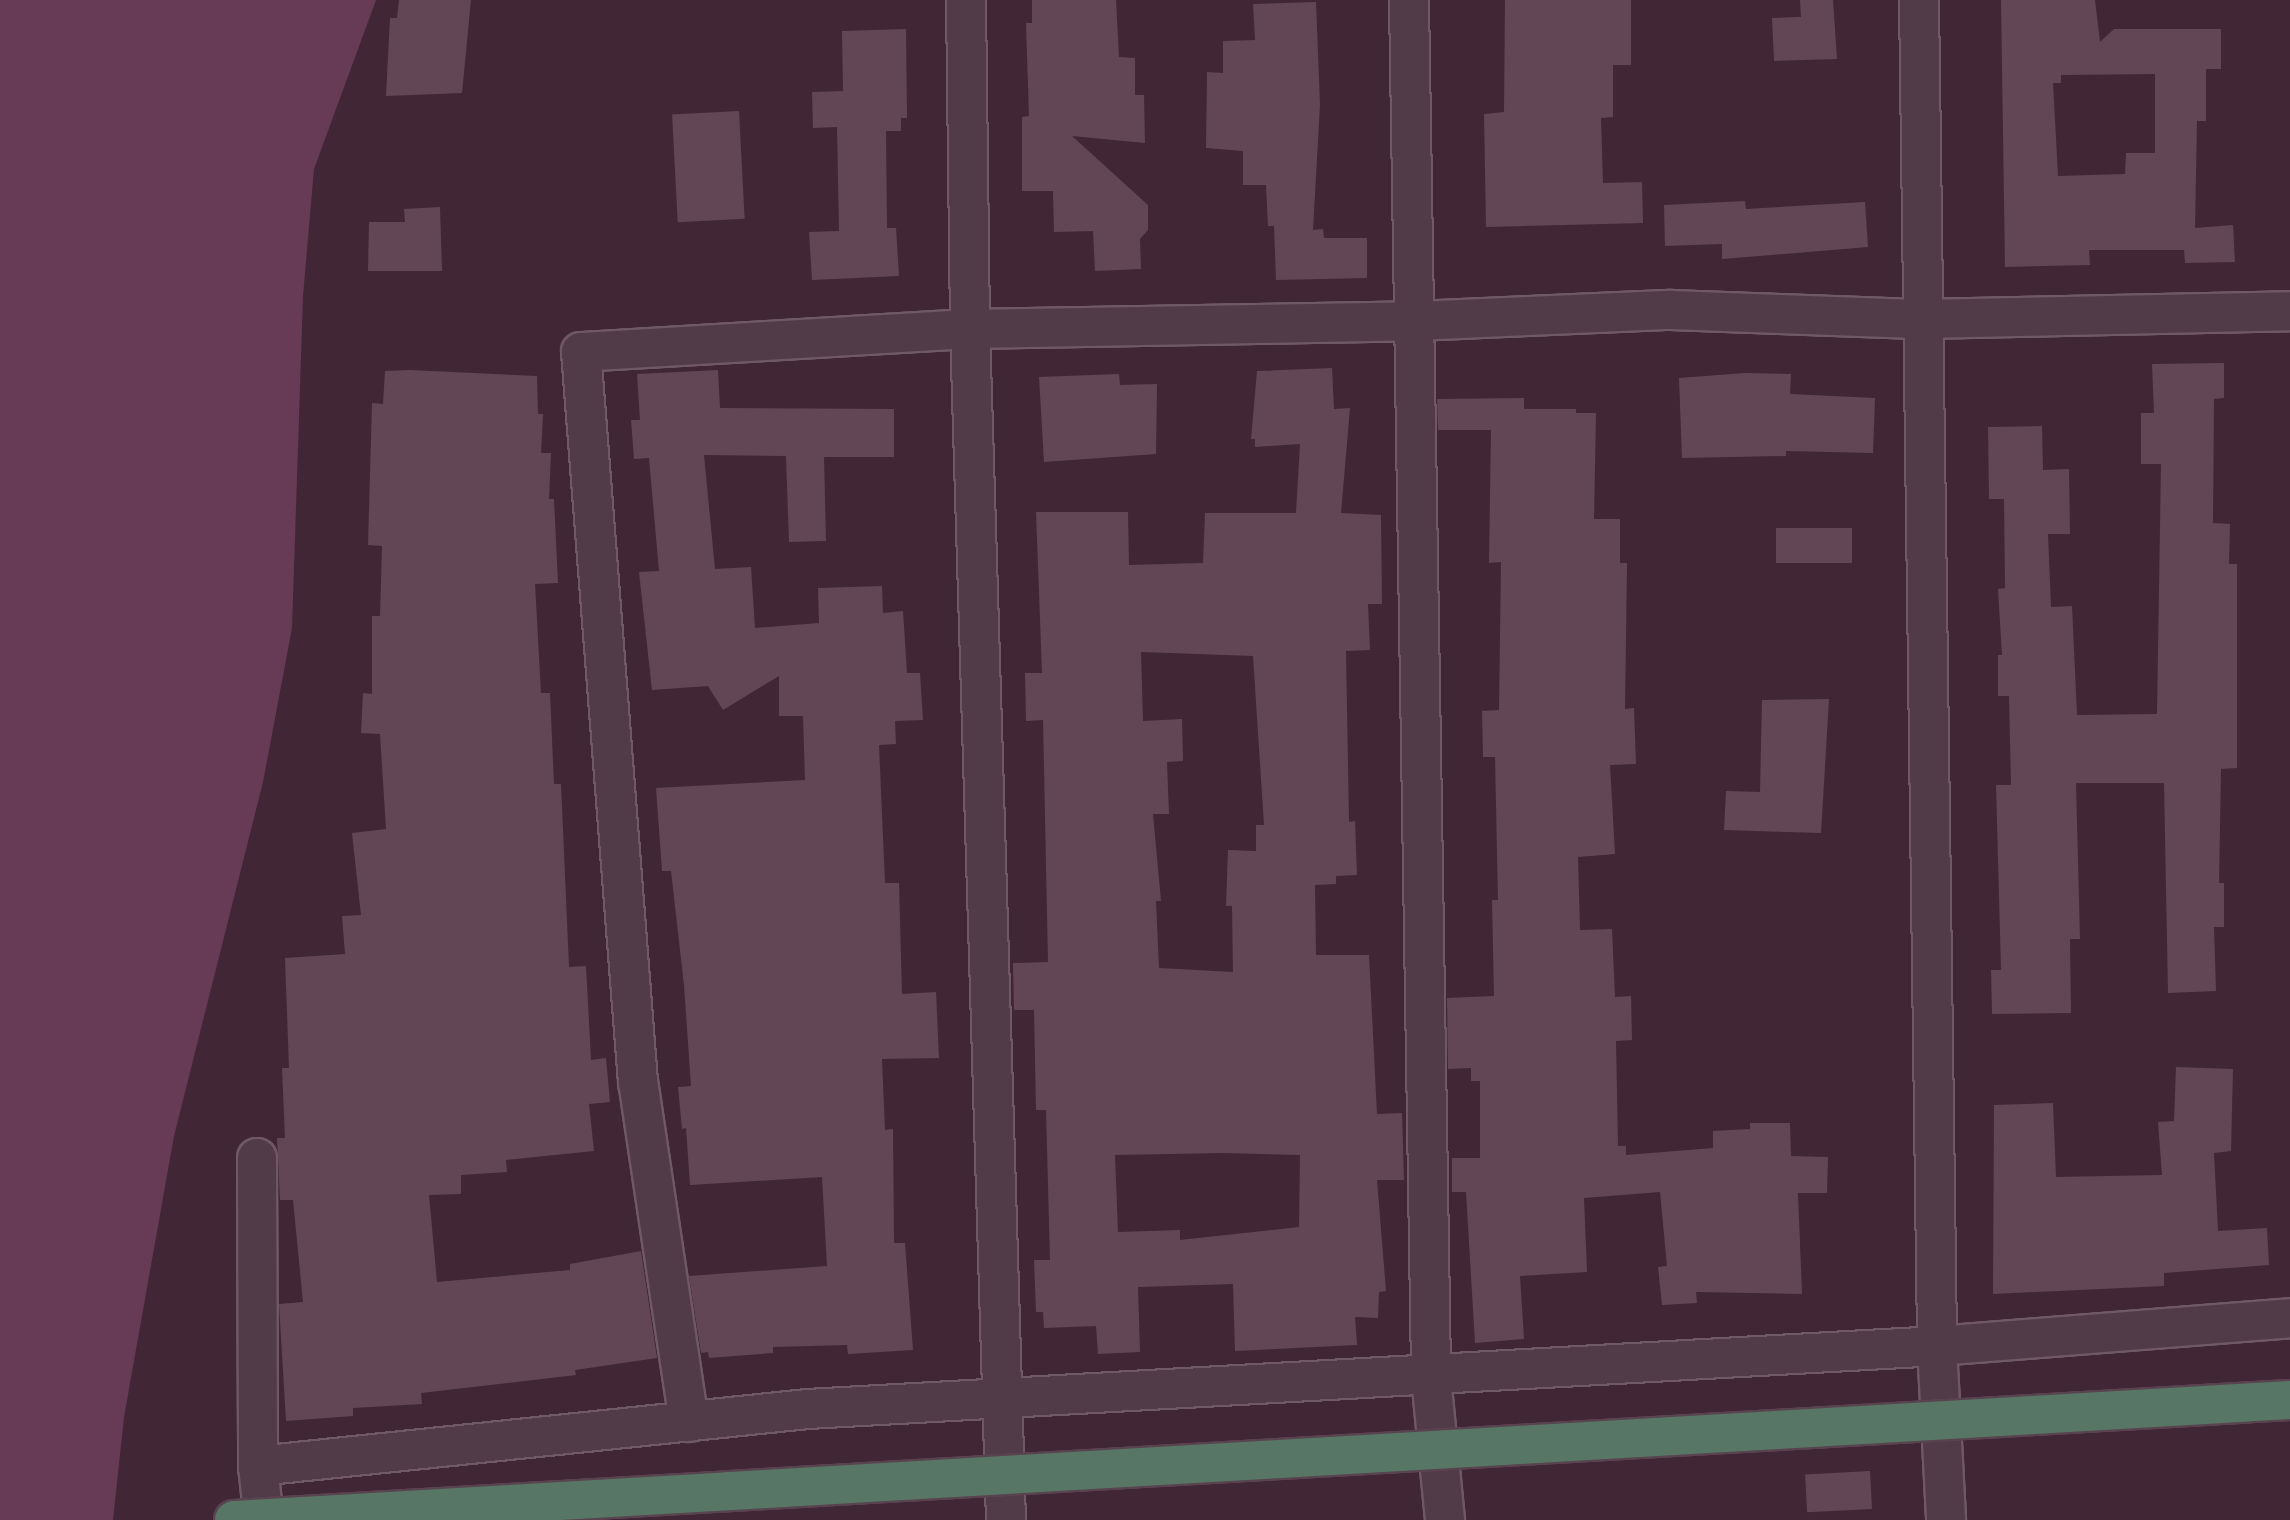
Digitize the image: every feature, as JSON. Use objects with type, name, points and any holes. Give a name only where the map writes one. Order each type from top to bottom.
[{"type":"highway","points":[[234,1520],[2290,1400]]},
{"type":"street","points":[[966,0],[970,329],[1000,1397],[1006,1520]]},
{"type":"street","points":[[1409,0],[1431,1377],[1444,1520]]},
{"type":"street","points":[[1919,0],[1937,1346],[1946,1520]]},
{"type":"street","points":[[689,1422],[638,1082],[581,352],[970,329],[1415,321],[1671,310],[1922,319],[2290,311]]},
{"type":"street","points":[[257,1158],[258,1466],[264,1520]]},
{"type":"street","points":[[258,1466],[689,1422],[1000,1397],[1431,1377],[1937,1346],[2290,1318]]},
{"type":"shaded area","points":[[0,0],[376,0],[314,169],[303,296],[292,628],[263,782],[174,1136],[124,1417],[113,1520],[0,1520]]},
{"type":"building","points":[[399,0],[471,0],[462,93],[386,96],[390,18],[397,18]]},
{"type":"building","points":[[1032,0],[1116,0],[1119,57],[1135,58],[1135,95],[1144,95],[1145,143],[1072,136],[1148,205],[1148,230],[1140,239],[1141,269],[1095,271],[1093,231],[1054,232],[1053,191],[1022,191],[1022,117],[1029,116],[1026,23],[1032,23]]},
{"type":"building","points":[[1505,0],[1631,0],[1631,65],[1613,65],[1613,117],[1601,118],[1603,183],[1642,182],[1643,223],[1486,227],[1484,114],[1504,112]]},
{"type":"building","points":[[1800,0],[1833,0],[1837,59],[1774,61],[1772,18],[1801,17]]},
{"type":"building","points":[[2001,0],[2095,0],[2100,42],[2114,29],[2221,29],[2221,69],[2206,69],[2206,121],[2197,121],[2195,228],[2233,225],[2235,262],[2185,263],[2184,250],[2089,250],[2090,265],[2005,267]],"holes":[[[2155,74],[2155,153],[2126,153],[2125,174],[2058,176],[2053,83],[2061,83],[2061,75]]]},
{"type":"building","points":[[1316,2],[1320,105],[1313,230],[1323,229],[1324,238],[1367,238],[1367,278],[1276,280],[1274,226],[1268,226],[1266,185],[1243,185],[1243,151],[1206,148],[1207,72],[1223,73],[1223,41],[1255,40],[1253,4]]},
{"type":"building","points":[[906,29],[907,118],[901,118],[901,131],[886,131],[887,228],[896,228],[899,276],[812,280],[809,232],[839,231],[837,127],[813,128],[812,92],[843,91],[842,31]]},
{"type":"building","points":[[739,111],[745,219],[678,222],[672,115]]},
{"type":"building","points":[[1745,201],[1746,209],[1865,202],[1868,247],[1722,259],[1722,244],[1665,246],[1664,205]]},
{"type":"building","points":[[440,207],[442,271],[368,271],[369,222],[405,222],[404,209]]},
{"type":"building","points":[[2224,363],[2224,398],[2214,399],[2213,523],[2230,524],[2229,564],[2237,564],[2237,768],[2221,769],[2219,883],[2224,883],[2224,927],[2214,927],[2216,991],[2168,993],[2164,783],[2076,783],[2080,939],[2070,939],[2071,1013],[1992,1014],[1991,970],[2001,970],[1996,785],[2011,785],[2009,696],[1998,696],[1998,655],[2002,655],[1998,589],[2005,588],[2004,499],[1989,499],[1988,427],[2042,426],[2043,470],[2069,469],[2070,534],[2048,534],[2051,607],[2072,606],[2077,715],[2157,714],[2161,464],[2141,464],[2141,413],[2154,413],[2152,364]]},
{"type":"building","points":[[1332,368],[1334,409],[1350,408],[1341,513],[1381,515],[1382,604],[1368,604],[1370,650],[1346,651],[1349,822],[1355,821],[1357,875],[1336,876],[1336,884],[1315,885],[1316,955],[1369,955],[1377,1114],[1402,1113],[1404,1180],[1377,1180],[1386,1291],[1379,1292],[1378,1318],[1355,1317],[1357,1345],[1235,1351],[1233,1284],[1138,1287],[1140,1352],[1098,1354],[1096,1326],[1044,1328],[1043,1312],[1036,1312],[1034,1260],[1050,1260],[1046,1110],[1036,1110],[1034,1010],[1014,1010],[1013,963],[1048,962],[1043,720],[1026,721],[1025,673],[1042,673],[1036,512],[1128,512],[1129,565],[1203,563],[1205,513],[1296,513],[1300,444],[1255,447],[1255,439],[1251,439],[1257,371]],"holes":[[[1141,652],[1253,656],[1264,825],[1256,825],[1256,851],[1228,850],[1226,906],[1232,906],[1233,972],[1159,968],[1156,901],[1161,901],[1153,814],[1169,814],[1167,762],[1183,761],[1182,719],[1143,721]],[[1115,1155],[1300,1155],[1299,1227],[1180,1240],[1180,1230],[1118,1232]]]},
{"type":"building","points":[[718,370],[720,408],[894,409],[894,457],[824,457],[826,541],[789,542],[786,456],[704,455],[715,569],[751,567],[755,628],[819,623],[818,588],[882,586],[883,613],[903,611],[907,673],[920,673],[923,720],[895,721],[896,744],[879,745],[885,883],[899,883],[902,994],[936,992],[939,1058],[882,1059],[885,1130],[893,1129],[894,1243],[905,1243],[913,1350],[848,1354],[847,1345],[773,1347],[773,1353],[709,1358],[708,1352],[701,1353],[689,1276],[827,1266],[822,1177],[690,1185],[686,1128],[682,1129],[678,1087],[691,1086],[684,985],[671,871],[662,871],[656,788],[805,780],[803,716],[779,716],[779,676],[723,710],[708,686],[652,690],[639,572],[659,571],[649,458],[634,459],[631,420],[640,420],[637,374]]},
{"type":"building","points":[[385,371],[537,376],[538,414],[543,414],[541,453],[551,453],[549,499],[554,499],[558,583],[535,584],[541,693],[550,693],[554,784],[561,784],[569,967],[586,966],[591,1060],[606,1058],[610,1102],[589,1104],[594,1151],[506,1160],[507,1172],[461,1175],[461,1194],[429,1195],[437,1282],[570,1270],[570,1264],[641,1251],[657,1358],[575,1370],[576,1375],[421,1393],[422,1404],[353,1408],[353,1416],[286,1421],[279,1304],[303,1302],[293,1200],[280,1200],[277,1138],[285,1138],[282,1068],[289,1068],[285,958],[345,954],[342,916],[361,915],[352,833],[386,829],[380,734],[361,733],[363,693],[372,694],[372,616],[380,616],[382,546],[368,545],[372,403],[383,404]]},
{"type":"building","points":[[1745,373],[1791,374],[1790,394],[1875,398],[1873,453],[1786,451],[1786,456],[1682,458],[1679,378]]},
{"type":"building","points":[[1119,374],[1120,385],[1157,384],[1156,454],[1044,462],[1039,377]]},
{"type":"building","points":[[1524,398],[1524,409],[1576,409],[1576,413],[1596,413],[1594,519],[1620,519],[1620,563],[1627,563],[1625,709],[1634,708],[1636,764],[1610,765],[1615,854],[1578,857],[1580,930],[1612,929],[1615,997],[1631,996],[1632,1040],[1616,1041],[1618,1146],[1626,1146],[1626,1155],[1713,1148],[1713,1131],[1750,1129],[1750,1123],[1790,1123],[1791,1156],[1828,1157],[1827,1193],[1798,1193],[1802,1294],[1696,1292],[1697,1303],[1662,1305],[1658,1267],[1667,1266],[1660,1192],[1584,1198],[1587,1272],[1520,1276],[1524,1339],[1475,1343],[1466,1192],[1452,1192],[1452,1158],[1480,1158],[1480,1081],[1471,1081],[1471,1068],[1448,1069],[1447,998],[1494,996],[1492,900],[1498,900],[1495,757],[1483,757],[1482,711],[1499,710],[1501,562],[1489,563],[1491,430],[1438,430],[1437,399]]},
{"type":"building","points":[[1776,528],[1852,528],[1852,563],[1776,563]]},
{"type":"building","points":[[1829,699],[1821,833],[1724,830],[1726,791],[1760,792],[1762,700]]},
{"type":"building","points":[[2176,1067],[2233,1069],[2231,1151],[2214,1153],[2218,1231],[2267,1228],[2269,1265],[2164,1273],[2164,1286],[1993,1294],[1994,1105],[2053,1103],[2056,1177],[2162,1175],[2158,1122],[2174,1121]]},
{"type":"building","points":[[1870,1471],[1872,1509],[1807,1512],[1805,1474]]}]
